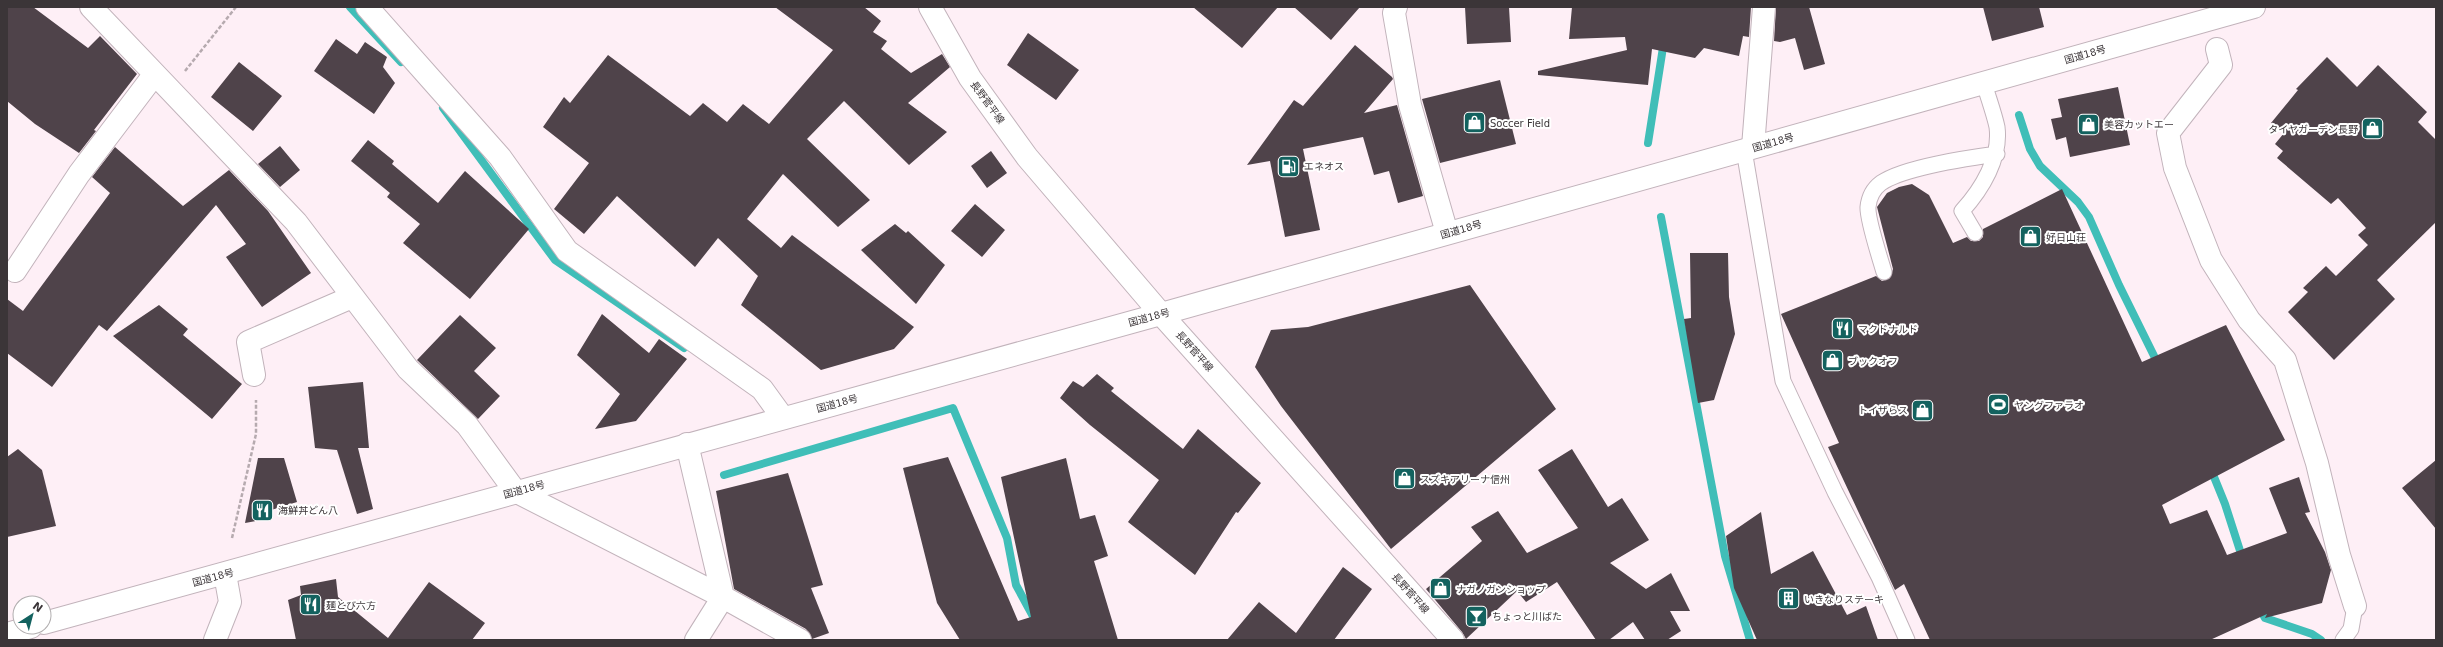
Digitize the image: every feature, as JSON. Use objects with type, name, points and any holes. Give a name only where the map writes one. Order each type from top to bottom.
[{"type":"main road","points":[[367,7],[500,157],[567,251],[762,389],[783,418]]},
{"type":"main road","name":"長野菅平線","points":[[930,7],[970,78],[1027,157],[1161,314],[1453,640]]},
{"type":"main road","points":[[1748,149],[1764,7]]},
{"type":"main road","name":"国道18号","points":[[52,621],[225,574],[515,491],[1161,314],[2250,7]]},
{"type":"main road","points":[[1393,9],[1410,105],[1447,233]]},
{"type":"main road","points":[[99,10],[154,75],[296,222],[408,369],[467,425],[515,491],[722,597],[800,640]]},
{"type":"main road","points":[[2217,49],[2221,65],[2168,133],[2175,168],[2211,260],[2249,320],[2285,360],[2317,463],[2340,555],[2355,606]]},
{"type":"main road","points":[[15,270],[79,174],[154,75]]},
{"type":"main road","points":[[254,375],[248,342],[352,296]]},
{"type":"main road","points":[[687,444],[722,597],[696,640]]},
{"type":"main road","points":[[215,640],[230,602],[225,574]]},
{"type":"lane","points":[[1975,233],[1962,211],[1975,197],[1997,154],[1997,128],[1984,83]]},
{"type":"lane","points":[[1748,149],[1783,381],[1836,492],[1879,577],[1908,640]]},
{"type":"lane","points":[[1884,272],[1868,208],[1871,194],[1881,184],[1896,176],[1927,167],[1997,154]]},
{"type":"lane","points":[[2343,640],[2351,629],[2355,606]]},
{"type":"path","points":[[169,91],[236,7]]},
{"type":"path","points":[[232,538],[256,434],[258,419],[254,375]]},
{"type":"building","points":[[7,7],[33,7],[88,48],[100,36],[137,74],[94,130],[96,131],[79,153],[35,124],[7,101]]},
{"type":"building","points":[[775,7],[864,7],[881,21],[873,32],[887,41],[881,49],[911,73],[942,54],[950,67],[908,103],[947,132],[909,165],[844,101],[807,139],[870,200],[838,227],[783,174],[747,219],[781,248],[792,235],[914,327],[894,349],[821,370],[741,305],[758,276],[718,238],[695,267],[617,196],[584,234],[554,209],[589,163],[543,127],[564,97],[570,103],[608,55],[690,116],[703,103],[727,122],[743,104],[769,124],[833,50]]},
{"type":"building","points":[[1193,7],[1278,7],[1242,48]]},
{"type":"building","points":[[1294,7],[1360,7],[1331,40]]},
{"type":"building","points":[[1465,7],[1509,7],[1511,42],[1467,44]]},
{"type":"building","points":[[1572,7],[1751,7],[1749,37],[1743,36],[1739,56],[1704,48],[1695,58],[1652,49],[1648,85],[1538,75],[1538,71],[1627,50],[1625,37],[1569,39]]},
{"type":"building","points":[[1776,7],[1809,7],[1825,64],[1804,70],[1795,38],[1780,42],[1774,41]]},
{"type":"building","points":[[1983,7],[2039,7],[2044,27],[1992,41]]},
{"type":"building","points":[[1028,33],[1079,70],[1056,100],[1007,65]]},
{"type":"building","points":[[336,39],[357,54],[365,42],[387,57],[383,67],[395,83],[374,114],[314,71]]},
{"type":"building","points":[[1355,45],[1393,79],[1364,113],[1397,105],[1423,196],[1398,203],[1389,171],[1374,175],[1363,137],[1303,149],[1320,230],[1285,237],[1270,161],[1247,165],[1294,100],[1303,106]]},
{"type":"building","points":[[2327,57],[2357,87],[2378,65],[2427,112],[2418,122],[2436,140],[2436,222],[2377,280],[2395,299],[2334,360],[2288,312],[2308,292],[2303,288],[2326,266],[2336,276],[2368,245],[2358,235],[2366,228],[2338,198],[2331,204],[2277,158],[2283,151],[2275,144],[2284,133],[2271,123],[2298,90],[2296,89]]},
{"type":"building","points":[[239,62],[282,96],[253,131],[211,97]]},
{"type":"building","points":[[1500,80],[1516,144],[1440,163],[1422,99]]},
{"type":"building","points":[[2118,87],[2130,145],[2070,157],[2066,137],[2056,140],[2051,119],[2062,117],[2058,99]]},
{"type":"building","points":[[368,140],[394,161],[392,164],[438,203],[465,171],[529,229],[470,299],[403,243],[420,224],[387,197],[390,193],[351,161]]},
{"type":"building","points":[[280,146],[300,170],[280,187],[258,164]]},
{"type":"building","points":[[115,147],[183,206],[229,170],[268,211],[311,273],[262,307],[226,257],[246,244],[216,205],[107,331],[99,325],[52,387],[7,353],[7,299],[23,311],[110,193],[92,177]]},
{"type":"building","points":[[991,151],[1007,173],[987,188],[971,166]]},
{"type":"building","name":"ヤングファラオ","points":[[1912,184],[1929,195],[1953,243],[1967,237],[1971,241],[1979,241],[1983,237],[1983,229],[2062,189],[2142,362],[2226,325],[2285,440],[2162,505],[2170,524],[2207,510],[2227,555],[2287,533],[2269,488],[2299,477],[2310,512],[2305,513],[2325,552],[2331,570],[2322,603],[2265,618],[2267,614],[2210,640],[1930,640],[1904,584],[1895,590],[1828,447],[1839,443],[1781,314],[1876,276],[1882,281],[1890,278],[1893,269],[1877,207],[1887,193],[1899,187]]},
{"type":"building","points":[[975,204],[1005,230],[982,257],[951,231]]},
{"type":"building","points":[[895,224],[906,233],[908,231],[945,265],[916,304],[861,250]]},
{"type":"building","points":[[1690,253],[1728,253],[1729,297],[1735,334],[1714,400],[1698,403],[1684,319],[1691,318]]},
{"type":"building","name":"スズキアリーナ信州","points":[[1470,285],[1556,409],[1391,549],[1281,406],[1255,367],[1271,330],[1308,327]]},
{"type":"building","points":[[159,305],[188,329],[183,335],[242,384],[212,419],[113,336]]},
{"type":"building","points":[[602,314],[649,353],[659,339],[687,359],[636,421],[595,429],[620,394],[577,355]]},
{"type":"building","points":[[460,315],[496,348],[474,371],[500,396],[478,419],[417,360]]},
{"type":"building","points":[[1097,374],[1114,388],[1111,391],[1183,449],[1198,429],[1261,483],[1238,513],[1236,512],[1195,575],[1128,522],[1159,480],[1090,425],[1060,398],[1073,381],[1083,387]]},
{"type":"building","points":[[363,382],[369,448],[358,448],[373,509],[357,514],[337,450],[315,448],[308,387]]},
{"type":"building","points":[[18,449],[42,470],[56,526],[7,537],[7,457]]},
{"type":"building","points":[[1572,449],[1608,507],[1622,498],[1649,540],[1610,563],[1646,589],[1671,573],[1690,611],[1670,611],[1681,631],[1667,640],[1645,640],[1633,622],[1609,640],[1596,640],[1557,582],[1526,602],[1517,591],[1466,639],[1462,632],[1426,589],[1482,541],[1471,527],[1498,511],[1527,553],[1578,528],[1538,470]]},
{"type":"building","points":[[948,457],[1018,621],[1031,617],[1001,477],[1066,458],[1080,519],[1095,515],[1108,556],[1094,561],[1118,640],[960,640],[937,603],[903,468]]},
{"type":"building","points":[[258,458],[284,458],[297,502],[268,511],[267,519],[245,523]]},
{"type":"building","points":[[2436,460],[2436,529],[2402,488]]},
{"type":"building","points":[[788,473],[823,585],[811,588],[829,633],[812,639],[806,629],[734,589],[716,491]]},
{"type":"building","name":"いきなりステーキ","points":[[1761,512],[1771,574],[1813,551],[1847,615],[1866,606],[1878,640],[1757,640],[1734,588],[1726,536]]},
{"type":"building","points":[[1343,567],[1372,589],[1334,640],[1227,640],[1259,602],[1296,633]]},
{"type":"building","points":[[336,579],[338,597],[388,638],[429,582],[485,623],[472,640],[296,640],[288,600],[301,595],[300,586]]},
{"type":"waterway","points":[[350,7],[401,62]]},
{"type":"waterway","points":[[1648,143],[1664,41]]},
{"type":"waterway","points":[[443,108],[555,260],[684,348]]},
{"type":"waterway","points":[[2019,115],[2030,149],[2040,166],[2078,202],[2089,217],[2119,285],[2159,366]]},
{"type":"waterway","points":[[1661,217],[1725,556],[1750,640]]},
{"type":"waterway","points":[[724,475],[953,408],[1007,538],[1016,585],[1035,620]]},
{"type":"waterway","points":[[2210,467],[2225,504],[2243,560]]},
{"type":"waterway","points":[[2259,607],[2265,618],[2312,634],[2321,640]]},
{"type":"place","name":"Soccer Field","points":[[1474,123]]},
{"type":"place","name":"美容カットエー","points":[[2088,124]]},
{"type":"place","name":"タイヤガーデン長野","points":[[2373,129]]},
{"type":"place","name":"エネオス","points":[[1288,166]]},
{"type":"place","name":"好日山荘","points":[[2030,237]]},
{"type":"place","name":"マクドナルド","points":[[1843,329]]},
{"type":"place","name":"ブックオフ","points":[[1832,361]]},
{"type":"place","name":"ヤングファラオ","points":[[1999,405]]},
{"type":"place","name":"トイザらス","points":[[1923,410]]},
{"type":"place","name":"スズキアリーナ信州","points":[[1405,479]]},
{"type":"place","name":"海鮮丼どん八","points":[[262,510]]},
{"type":"place","name":"ナガノガンショップ","points":[[1441,589]]},
{"type":"place","name":"いきなりステーキ","points":[[1789,599]]},
{"type":"place","name":"麺とび六方","points":[[310,605]]},
{"type":"place","name":"ちょっと川ばた","points":[[1477,616]]}]
